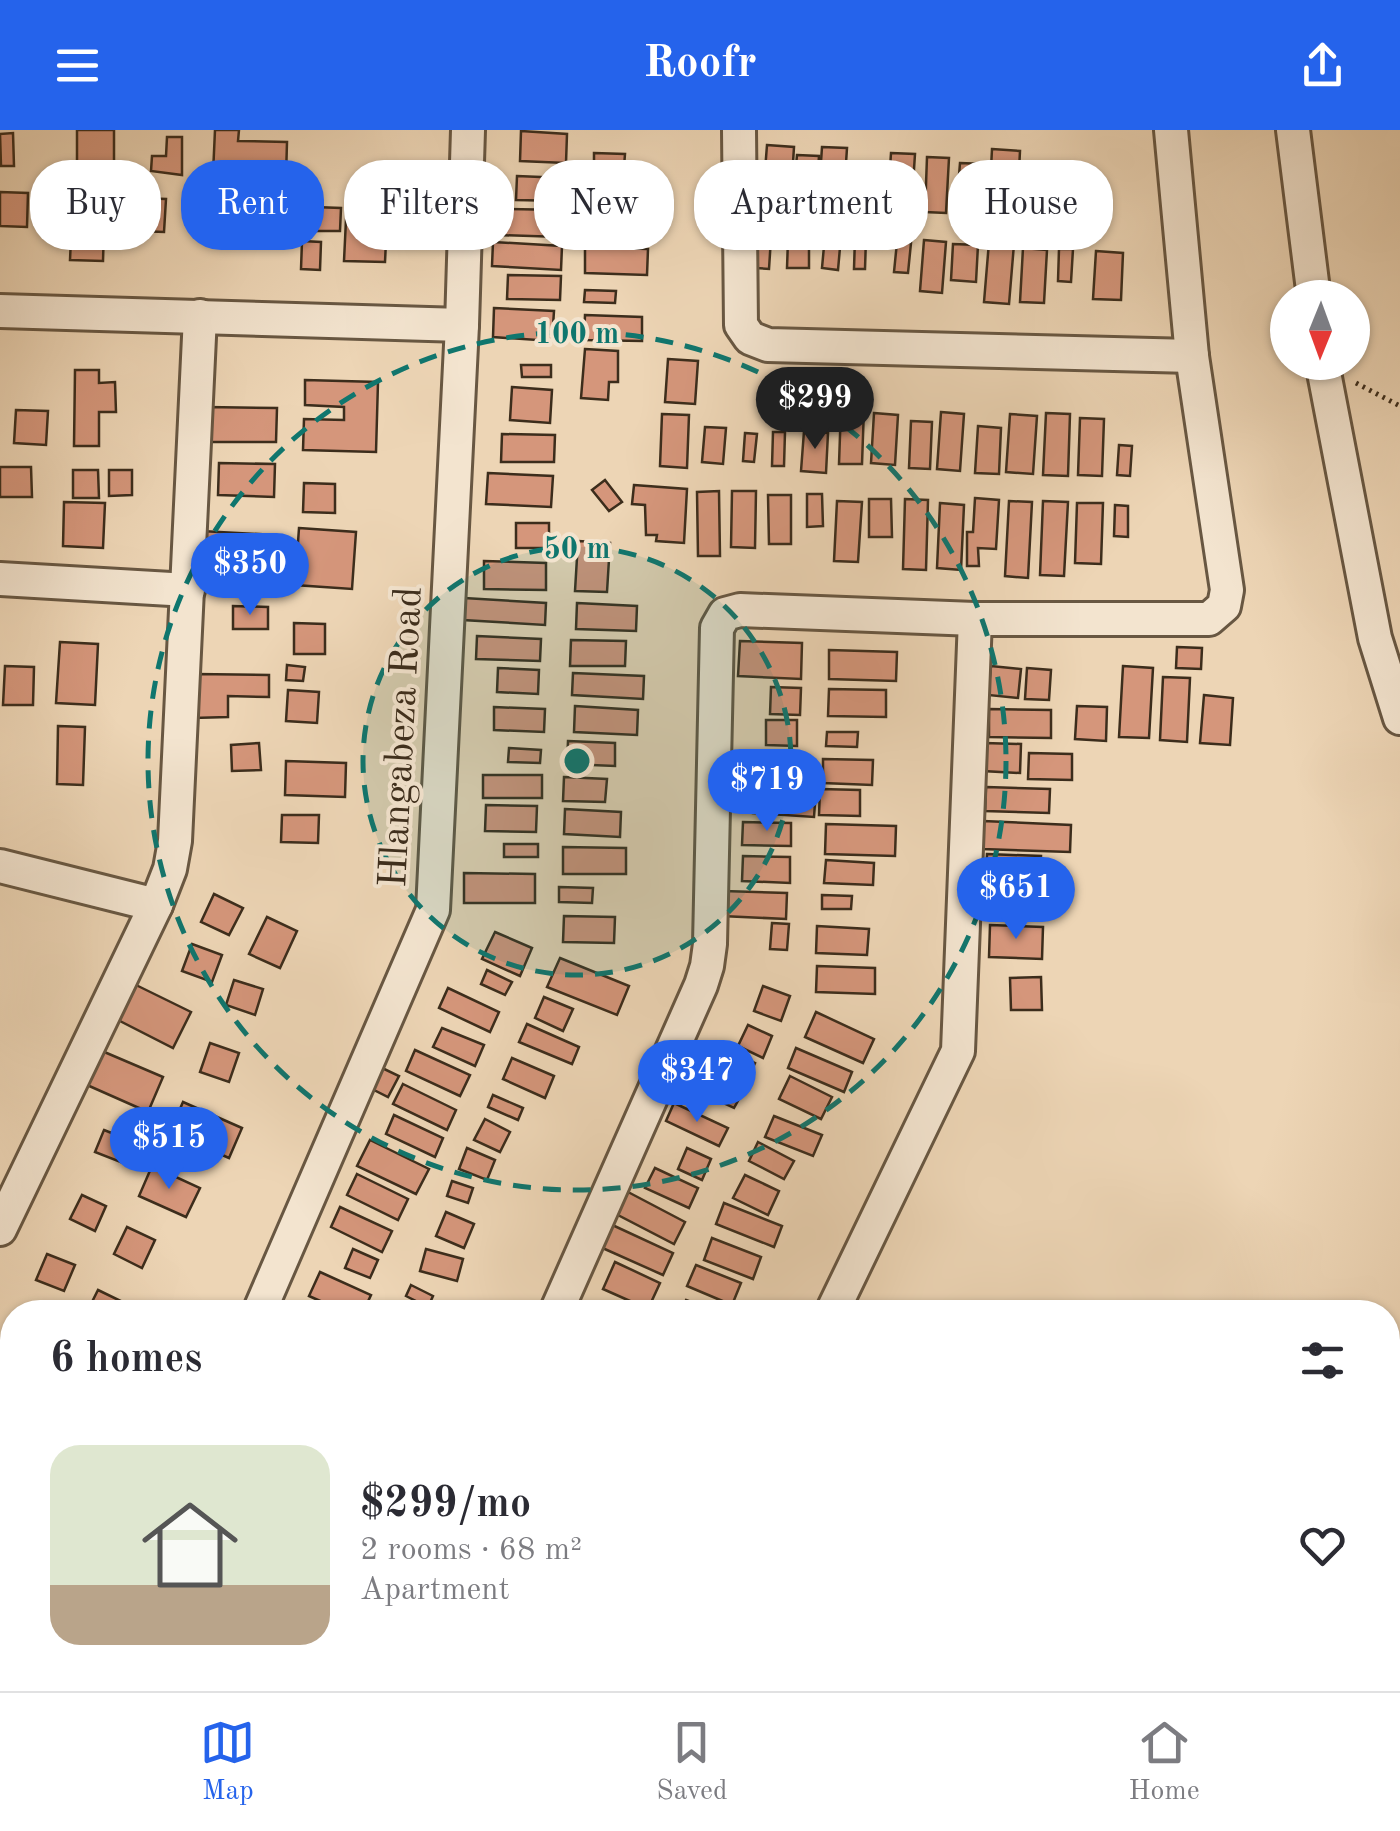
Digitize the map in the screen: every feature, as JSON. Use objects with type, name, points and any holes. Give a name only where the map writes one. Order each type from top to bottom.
[{"type":"street","name":"Hlangabeza Road","points":[[264,1300],[434,910],[468,130]]},
{"type":"street","points":[[739,130],[742,325],[750,338],[768,345],[1192,356]]},
{"type":"street","points":[[564,1300],[707,966],[717,628],[725,614],[740,610],[975,620],[1209,619],[1224,606],[1227,590],[1192,356],[1172,130]]},
{"type":"street","points":[[1292,130],[1312,280]]},
{"type":"street","points":[[0,311],[462,326]]},
{"type":"street","points":[[0,1229],[170,869],[200,316]]},
{"type":"street","points":[[1325,380],[1375,638],[1400,718]]},
{"type":"street","points":[[0,579],[188,590]]},
{"type":"street","points":[[838,1300],[958,1051],[975,620]]},
{"type":"street","points":[[0,866],[156,905]]},
{"type":"path","points":[[1352,380],[1400,406]]},
{"type":"building","points":[[77,130],[114,130],[114,160],[77,160]]},
{"type":"building","points":[[215,130],[239,130],[238,141],[287,142],[286,160],[214,160]]},
{"type":"building","points":[[521,131],[567,134],[566,160],[520,161]]},
{"type":"building","points":[[13,133],[14,166],[1,166],[0,134]]},
{"type":"building","points":[[167,137],[182,137],[181,175],[161,172],[161,160],[152,160],[152,156],[166,156]]},
{"type":"building","points":[[767,145],[794,147],[793,160],[766,160]]},
{"type":"building","points":[[822,147],[847,148],[846,160],[821,160]]},
{"type":"building","points":[[992,149],[1020,151],[1020,160],[991,160]]},
{"type":"building","points":[[594,153],[625,154],[625,160],[594,160]]},
{"type":"building","points":[[891,153],[915,154],[915,160],[891,160]]},
{"type":"building","points":[[797,155],[819,156],[819,160],[797,160]]},
{"type":"building","points":[[949,158],[946,213],[928,212],[927,160]]},
{"type":"building","points":[[517,176],[534,177],[534,200],[516,200]]},
{"type":"building","points":[[0,192],[28,193],[27,227],[0,226]]},
{"type":"building","points":[[161,199],[166,199],[161,232]]},
{"type":"building","points":[[324,207],[341,208],[340,231],[324,231]]},
{"type":"building","points":[[514,209],[534,210],[534,236],[514,236]]},
{"type":"building","points":[[928,240],[946,242],[942,293],[920,291],[923,250],[928,250]]},
{"type":"building","points":[[514,243],[534,244],[534,250],[562,250],[561,270],[492,266],[493,250],[514,250]]},
{"type":"building","points":[[70,250],[103,250],[103,261],[70,260]]},
{"type":"building","points":[[302,250],[321,250],[320,270],[301,269]]},
{"type":"building","points":[[345,250],[386,250],[385,262],[344,261]]},
{"type":"building","points":[[585,250],[648,250],[647,275],[585,273]]},
{"type":"building","points":[[757,250],[770,250],[769,269],[756,268]]},
{"type":"building","points":[[788,250],[809,250],[809,268],[787,268]]},
{"type":"building","points":[[824,250],[840,250],[838,270],[822,268]]},
{"type":"building","points":[[855,250],[866,250],[865,269],[854,269]]},
{"type":"building","points":[[896,250],[910,250],[908,273],[894,272]]},
{"type":"building","points":[[953,250],[978,250],[976,282],[951,280]]},
{"type":"building","points":[[988,250],[1014,250],[1009,304],[984,302]]},
{"type":"building","points":[[1023,250],[1047,250],[1044,303],[1020,302]]},
{"type":"building","points":[[1059,250],[1073,250],[1071,282],[1058,281]]},
{"type":"building","points":[[1096,251],[1123,253],[1121,300],[1093,299]]},
{"type":"building","points":[[508,275],[561,276],[560,300],[507,299]]},
{"type":"building","points":[[585,290],[616,291],[615,303],[584,302]]},
{"type":"building","points":[[494,308],[554,311],[552,341],[493,337]]},
{"type":"building","points":[[585,315],[642,317],[642,341],[584,340]]},
{"type":"building","points":[[585,349],[618,351],[618,382],[609,382],[608,400],[581,398]]},
{"type":"building","points":[[668,359],[698,361],[695,404],[665,402]]},
{"type":"building","points":[[521,365],[551,365],[551,377],[522,377]]},
{"type":"building","points":[[75,370],[99,370],[99,383],[115,382],[116,412],[99,412],[99,446],[74,446]]},
{"type":"building","points":[[305,380],[378,382],[376,452],[303,450],[304,419],[344,420],[344,407],[305,405]]},
{"type":"building","points":[[512,387],[552,390],[550,423],[510,420]]},
{"type":"building","points":[[206,407],[277,408],[276,442],[205,442]]},
{"type":"building","points":[[841,407],[864,408],[862,464],[839,464]]},
{"type":"building","points":[[16,410],[48,411],[46,445],[14,443]]},
{"type":"building","points":[[941,412],[964,414],[960,471],[937,469]]},
{"type":"building","points":[[874,413],[898,415],[895,465],[871,463]]},
{"type":"building","points":[[1046,413],[1070,414],[1068,476],[1043,475]]},
{"type":"building","points":[[662,414],[689,415],[687,468],[660,466]]},
{"type":"building","points":[[1010,414],[1037,416],[1033,474],[1006,472]]},
{"type":"building","points":[[1080,418],[1104,419],[1102,476],[1078,475]]},
{"type":"building","points":[[911,421],[932,422],[930,469],[909,468]]},
{"type":"building","points":[[978,426],[1001,428],[999,474],[975,473]]},
{"type":"building","points":[[705,427],[726,428],[723,464],[702,462]]},
{"type":"building","points":[[804,431],[828,433],[826,473],[801,471]]},
{"type":"building","points":[[773,432],[785,432],[784,466],[772,466]]},
{"type":"building","points":[[745,433],[757,434],[754,462],[743,461]]},
{"type":"building","points":[[502,434],[555,435],[554,462],[501,462]]},
{"type":"building","points":[[1119,445],[1132,446],[1130,476],[1117,475]]},
{"type":"building","points":[[219,463],[275,464],[274,497],[218,495]]},
{"type":"building","points":[[0,467],[31,467],[32,497],[0,497]]},
{"type":"building","points":[[73,470],[98,470],[99,498],[73,498]]},
{"type":"building","points":[[109,470],[132,470],[132,495],[109,496]]},
{"type":"building","points":[[488,473],[553,476],[551,507],[486,504]]},
{"type":"building","points":[[605,480],[622,502],[609,511],[592,490]]},
{"type":"building","points":[[304,483],[335,484],[335,513],[303,512]]},
{"type":"building","points":[[634,485],[687,489],[684,543],[656,541],[657,535],[646,535],[645,505],[632,504]]},
{"type":"building","points":[[719,491],[720,556],[698,556],[697,492]]},
{"type":"building","points":[[732,491],[756,491],[755,548],[731,547]]},
{"type":"building","points":[[807,494],[822,494],[823,526],[807,527]]},
{"type":"building","points":[[768,495],[791,495],[791,544],[769,544]]},
{"type":"building","points":[[975,498],[999,500],[996,549],[978,548],[979,566],[967,566],[967,532],[973,532]]},
{"type":"building","points":[[869,499],[891,499],[892,537],[869,537]]},
{"type":"building","points":[[905,499],[928,500],[926,570],[903,569]]},
{"type":"building","points":[[837,501],[862,502],[858,562],[834,561]]},
{"type":"building","points":[[1009,501],[1032,502],[1028,578],[1005,576]]},
{"type":"building","points":[[1043,501],[1068,502],[1064,576],[1040,575]]},
{"type":"building","points":[[64,502],[105,503],[103,548],[63,546]]},
{"type":"building","points":[[940,503],[964,505],[961,570],[937,568]]},
{"type":"building","points":[[1077,503],[1103,503],[1101,564],[1075,563]]},
{"type":"building","points":[[1115,505],[1128,506],[1128,537],[1114,536]]},
{"type":"building","points":[[516,523],[549,523],[549,548],[516,548]]},
{"type":"building","points":[[299,528],[356,532],[352,589],[295,585]]},
{"type":"building","points":[[201,531],[275,535],[273,569],[199,565]]},
{"type":"building","points":[[578,541],[610,543],[607,592],[575,591]]},
{"type":"building","points":[[484,561],[546,563],[546,590],[484,589]]},
{"type":"building","points":[[464,598],[546,603],[545,625],[463,620]]},
{"type":"building","points":[[577,603],[637,606],[636,631],[576,629]]},
{"type":"building","points":[[233,606],[268,607],[268,629],[233,629]]},
{"type":"building","points":[[294,623],[325,624],[325,654],[294,654]]},
{"type":"building","points":[[477,636],[541,639],[540,661],[476,659]]},
{"type":"building","points":[[571,640],[626,641],[625,666],[570,666]]},
{"type":"building","points":[[740,641],[802,643],[801,679],[738,676]]},
{"type":"building","points":[[60,642],[98,644],[95,705],[56,703]]},
{"type":"building","points":[[1177,647],[1202,648],[1201,669],[1176,668]]},
{"type":"building","points":[[829,650],[897,652],[896,681],[829,679]]},
{"type":"building","points":[[287,665],[305,667],[303,681],[286,680]]},
{"type":"building","points":[[5,666],[34,667],[33,705],[3,705]]},
{"type":"building","points":[[991,666],[1021,669],[1018,698],[988,695]]},
{"type":"building","points":[[1123,666],[1153,668],[1149,738],[1119,737]]},
{"type":"building","points":[[498,668],[539,670],[538,694],[497,692]]},
{"type":"building","points":[[1027,668],[1051,670],[1049,700],[1025,699]]},
{"type":"building","points":[[573,673],[644,676],[643,699],[572,695]]},
{"type":"building","points":[[195,674],[269,675],[269,697],[228,696],[228,717],[193,718]]},
{"type":"building","points":[[1163,677],[1190,678],[1187,742],[1160,740]]},
{"type":"building","points":[[771,687],[801,688],[800,715],[770,714]]},
{"type":"building","points":[[829,689],[886,690],[886,717],[828,716]]},
{"type":"building","points":[[288,690],[319,692],[317,723],[286,721]]},
{"type":"building","points":[[1204,695],[1233,698],[1230,745],[1200,743]]},
{"type":"building","points":[[575,706],[638,710],[637,735],[574,732]]},
{"type":"building","points":[[1077,706],[1107,707],[1106,741],[1075,739]]},
{"type":"building","points":[[494,707],[545,709],[544,732],[494,730]]},
{"type":"building","points":[[989,709],[1051,710],[1051,738],[989,737]]},
{"type":"building","points":[[766,720],[797,720],[797,746],[766,745]]},
{"type":"building","points":[[58,726],[85,727],[83,785],[57,784]]},
{"type":"building","points":[[827,732],[858,732],[857,747],[826,746]]},
{"type":"building","points":[[568,741],[615,743],[615,766],[567,764]]},
{"type":"building","points":[[259,743],[261,770],[232,771],[231,745]]},
{"type":"building","points":[[984,743],[1021,744],[1020,773],[983,771]]},
{"type":"building","points":[[509,748],[541,750],[540,763],[508,762]]},
{"type":"building","points":[[1029,753],[1072,754],[1072,780],[1028,779]]},
{"type":"building","points":[[725,757],[809,761],[809,785],[749,782],[750,769],[725,768]]},
{"type":"building","points":[[823,759],[873,760],[872,785],[823,783]]},
{"type":"building","points":[[286,761],[346,763],[345,797],[285,795]]},
{"type":"building","points":[[483,775],[542,775],[542,798],[483,798]]},
{"type":"building","points":[[564,777],[607,779],[605,802],[563,801]]},
{"type":"building","points":[[743,782],[743,791],[754,791],[754,786],[816,789],[814,817],[753,813],[754,801],[725,801],[725,783]]},
{"type":"building","points":[[986,787],[1050,789],[1049,813],[985,811]]},
{"type":"building","points":[[820,789],[860,790],[860,816],[819,815]]},
{"type":"building","points":[[486,805],[537,806],[536,832],[485,831]]},
{"type":"building","points":[[565,809],[621,812],[620,837],[564,834]]},
{"type":"building","points":[[282,815],[319,815],[318,843],[281,842]]},
{"type":"building","points":[[983,821],[1071,825],[1070,852],[982,849]]},
{"type":"building","points":[[743,822],[791,823],[791,846],[742,845]]},
{"type":"building","points":[[826,824],[896,826],[895,856],[825,854]]},
{"type":"building","points":[[504,844],[538,844],[538,857],[504,857]]},
{"type":"building","points":[[563,847],[626,848],[626,874],[563,874]]},
{"type":"building","points":[[987,854],[1041,856],[1040,882],[986,880]]},
{"type":"building","points":[[743,856],[790,857],[790,883],[742,881]]},
{"type":"building","points":[[826,860],[874,863],[873,885],[824,883]]},
{"type":"building","points":[[464,873],[535,874],[535,903],[464,903]]},
{"type":"building","points":[[559,887],[593,888],[592,903],[559,902]]},
{"type":"building","points":[[723,891],[787,893],[786,919],[722,916]]},
{"type":"building","points":[[214,894],[243,908],[229,935],[201,922]]},
{"type":"building","points":[[822,895],[852,896],[851,909],[822,909]]},
{"type":"building","points":[[1009,899],[1039,900],[1039,914],[1009,913]]},
{"type":"building","points":[[564,916],[615,917],[614,943],[563,942]]},
{"type":"building","points":[[267,917],[297,931],[280,968],[249,954]]},
{"type":"building","points":[[772,923],[789,924],[787,950],[770,949]]},
{"type":"building","points":[[990,925],[1043,927],[1042,959],[989,957]]},
{"type":"building","points":[[817,926],[869,929],[867,955],[816,953]]},
{"type":"building","points":[[495,932],[532,948],[520,976],[482,959]]},
{"type":"building","points":[[192,944],[222,955],[212,982],[182,971]]},
{"type":"building","points":[[560,958],[629,986],[617,1015],[547,987]]},
{"type":"building","points":[[817,966],[875,968],[875,994],[816,992]]},
{"type":"building","points":[[487,970],[512,982],[505,995],[481,984]]},
{"type":"building","points":[[1041,977],[1042,1010],[1011,1010],[1010,978]]},
{"type":"building","points":[[234,980],[263,989],[255,1015],[226,1005]]},
{"type":"building","points":[[136,985],[191,1012],[173,1048],[118,1020]]},
{"type":"building","points":[[763,986],[790,996],[781,1021],[754,1011]]},
{"type":"building","points":[[448,988],[499,1012],[490,1032],[439,1008]]},
{"type":"building","points":[[544,997],[573,1009],[563,1031],[535,1018]]},
{"type":"building","points":[[816,1012],[874,1039],[863,1063],[805,1037]]},
{"type":"building","points":[[527,1024],[579,1047],[572,1064],[519,1042]]},
{"type":"building","points":[[748,1025],[772,1036],[763,1058],[738,1046]]},
{"type":"building","points":[[442,1028],[484,1045],[475,1066],[433,1047]]},
{"type":"building","points":[[714,1042],[755,1063],[745,1085],[703,1064]]},
{"type":"building","points":[[210,1043],[239,1053],[229,1082],[200,1072]]},
{"type":"building","points":[[796,1048],[852,1072],[844,1092],[788,1068]]},
{"type":"building","points":[[415,1050],[470,1075],[460,1096],[406,1071]]},
{"type":"building","points":[[102,1051],[163,1077],[148,1112],[87,1085]]},
{"type":"building","points":[[512,1058],[554,1076],[545,1098],[503,1079]]},
{"type":"building","points":[[380,1067],[399,1076],[388,1097],[370,1088]]},
{"type":"building","points":[[790,1076],[832,1097],[821,1119],[779,1099]]},
{"type":"building","points":[[403,1084],[456,1110],[447,1130],[393,1104]]},
{"type":"building","points":[[713,1085],[740,1097],[734,1108],[708,1096]]},
{"type":"building","points":[[493,1095],[523,1108],[518,1120],[488,1107]]},
{"type":"building","points":[[183,1102],[242,1128],[229,1158],[170,1132]]},
{"type":"building","points":[[674,1103],[728,1128],[719,1146],[666,1121]]},
{"type":"building","points":[[394,1115],[443,1138],[435,1157],[386,1134]]},
{"type":"building","points":[[774,1116],[822,1135],[813,1156],[765,1137]]},
{"type":"building","points":[[485,1119],[510,1132],[500,1152],[474,1140]]},
{"type":"building","points":[[104,1130],[132,1141],[123,1163],[95,1152]]},
{"type":"building","points":[[370,1140],[429,1169],[416,1194],[357,1166]]},
{"type":"building","points":[[758,1142],[794,1161],[784,1179],[749,1161]]},
{"type":"building","points":[[467,1148],[495,1160],[487,1180],[459,1169]]},
{"type":"building","points":[[687,1148],[711,1159],[702,1180],[678,1169]]},
{"type":"building","points":[[152,1166],[200,1188],[186,1217],[139,1196]]},
{"type":"building","points":[[655,1168],[698,1188],[689,1208],[645,1188]]},
{"type":"building","points":[[357,1174],[408,1199],[398,1220],[347,1195]]},
{"type":"building","points":[[745,1175],[779,1191],[768,1215],[733,1198]]},
{"type":"building","points":[[452,1181],[473,1188],[468,1203],[447,1196]]},
{"type":"building","points":[[628,1192],[685,1222],[674,1244],[616,1214]]},
{"type":"building","points":[[82,1195],[106,1206],[95,1231],[70,1219]]},
{"type":"building","points":[[724,1203],[782,1226],[774,1247],[716,1224]]},
{"type":"building","points":[[340,1207],[392,1231],[382,1252],[331,1227]]},
{"type":"building","points":[[446,1212],[474,1224],[464,1248],[436,1236]]},
{"type":"building","points":[[608,1223],[673,1253],[663,1275],[598,1246]]},
{"type":"building","points":[[127,1227],[155,1240],[142,1268],[114,1254]]},
{"type":"building","points":[[712,1238],[761,1257],[753,1279],[704,1260]]},
{"type":"building","points":[[353,1249],[378,1260],[370,1278],[345,1268]]},
{"type":"building","points":[[426,1249],[463,1259],[457,1281],[420,1271]]},
{"type":"building","points":[[47,1254],[75,1265],[64,1291],[36,1280]]},
{"type":"building","points":[[615,1262],[660,1283],[652,1300],[628,1300],[603,1289]]},
{"type":"building","points":[[696,1265],[741,1283],[734,1300],[720,1300],[687,1286]]},
{"type":"building","points":[[320,1272],[371,1295],[369,1300],[318,1300],[309,1296]]},
{"type":"building","points":[[411,1285],[433,1296],[431,1300],[414,1300],[406,1296]]},
{"type":"building","points":[[98,1290],[119,1300],[93,1300]]}]
